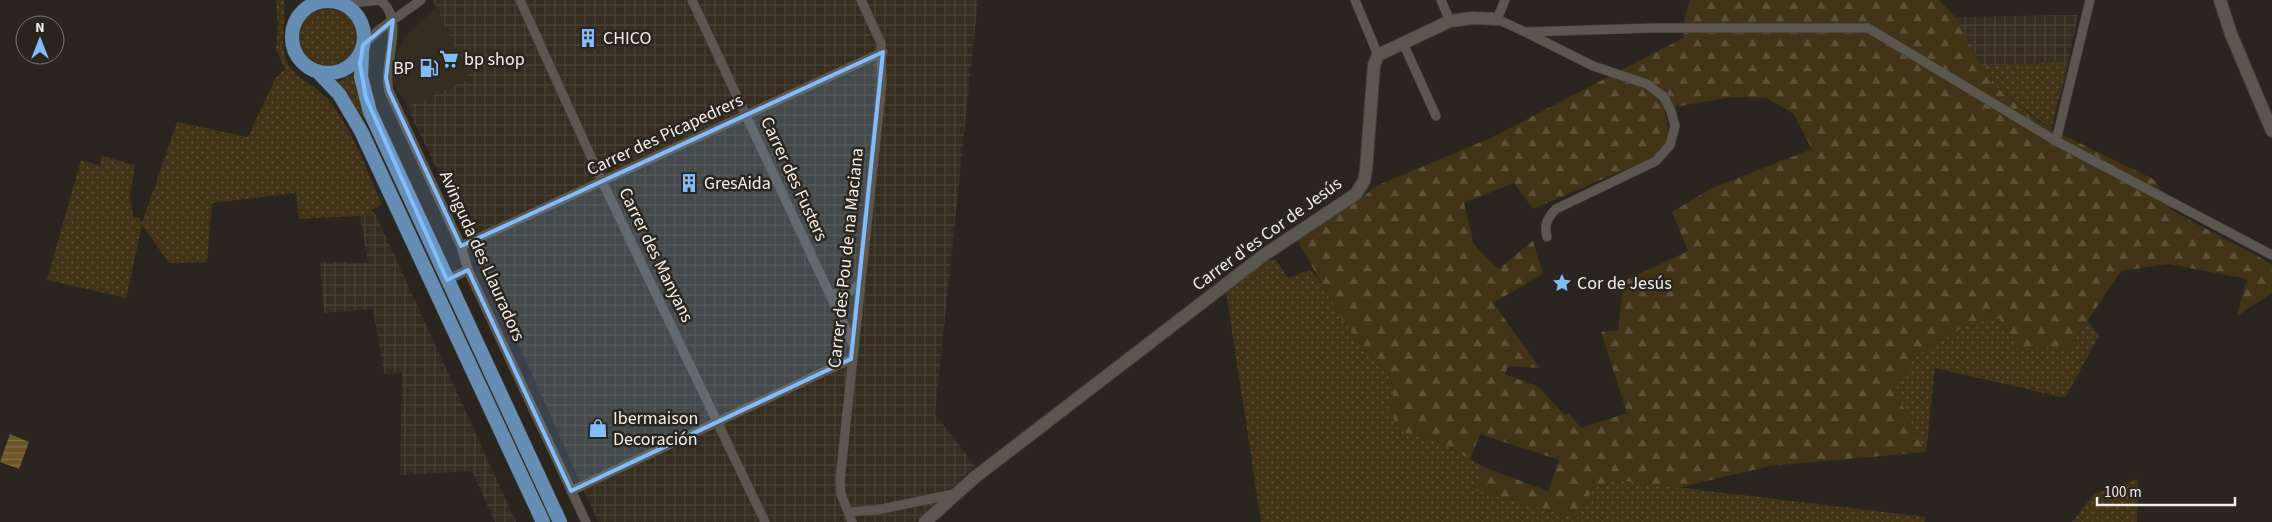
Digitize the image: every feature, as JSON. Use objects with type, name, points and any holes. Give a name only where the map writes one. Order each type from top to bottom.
[{"type":"main road","points":[[298,0],[298,19]]},
{"type":"main road","points":[[543,522],[361,131],[339,94],[317,72],[306,65],[294,50],[292,37],[298,19],[302,13],[315,4],[338,2],[355,13],[360,20],[364,35],[362,77],[370,112],[560,522]]},
{"type":"main road","points":[[317,72],[340,71],[353,63],[363,48]]},
{"type":"street","points":[[338,2],[381,0],[388,8],[393,20]]},
{"type":"street","points":[[363,48],[393,20],[421,0]]},
{"type":"street","name":"Carrer des Manyans","points":[[520,0],[602,181],[765,522]]},
{"type":"street","name":"Carrer des Fusters","points":[[692,0],[853,344]]},
{"type":"street","name":"Carrer des Pou de na Maciana","points":[[852,522],[840,488],[851,360],[882,82],[883,52],[881,43],[861,0]]},
{"type":"street","points":[[1355,0],[1378,56],[1402,43],[1450,22],[1473,18],[1496,20],[1525,32],[1593,66],[1647,84],[1664,97],[1671,111],[1675,126],[1670,145],[1656,161],[1556,209],[1549,216],[1545,227],[1546,237]]},
{"type":"street","points":[[1441,0],[1450,22]]},
{"type":"street","points":[[1496,20],[1505,0]]},
{"type":"street","points":[[2056,141],[2090,0]]},
{"type":"street","points":[[2220,0],[2231,34],[2272,131]]},
{"type":"street","name":"Avinguda des Llauradors","points":[[393,20],[386,78],[388,91],[461,246],[468,270],[586,522]]},
{"type":"street","points":[[1525,32],[1696,28],[1868,28],[2056,141],[2272,255]]},
{"type":"street","points":[[1402,43],[1436,116]]},
{"type":"street","name":"Carrer des Picapedrers","points":[[461,246],[883,52]]},
{"type":"street","name":"Carrer d'es Cor de Jesús","points":[[925,522],[955,494],[1278,244],[1356,194],[1364,181],[1366,170],[1374,65],[1378,56]]},
{"type":"street","points":[[447,280],[468,270]]},
{"type":"street","points":[[830,294],[845,294],[859,285]]},
{"type":"street","points":[[571,491],[851,360]]},
{"type":"street","points":[[848,512],[878,510],[955,494]]},
{"type":"highlighted area","points":[[393,20],[386,78],[389,91],[461,246],[883,52],[851,359],[571,491],[468,270],[447,280],[366,98],[360,64],[363,45]]},
{"type":"shaded area","points":[[433,0],[978,0],[935,414],[975,466],[915,522],[598,522],[497,296],[407,107],[469,79]]},
{"type":"shaded area","points":[[436,7],[469,79],[407,107],[393,82],[393,61],[404,38]]},
{"type":"shaded area","points":[[2078,15],[2066,73],[2062,62],[1982,66],[1955,17]]},
{"type":"shaded area","points":[[376,215],[516,522],[495,522],[472,471],[400,475],[402,373],[384,374],[373,309],[324,313],[320,262],[368,263],[360,216]]},
{"type":"shaded area","points":[[10,434],[29,442],[19,469],[0,462]]},
{"type":"green space","points":[[276,0],[284,0],[283,40],[288,64],[296,74],[328,99],[344,123],[382,204],[371,211],[376,215],[299,219],[296,193],[212,203],[207,262],[169,263],[142,225],[126,298],[47,280],[81,160],[100,166],[102,156],[135,165],[130,196],[133,216],[140,219],[142,223],[177,122],[248,137],[275,79],[285,69],[276,49],[278,25]]},
{"type":"green space","points":[[1690,0],[1939,0],[1955,17],[1991,83],[2045,126],[2155,180],[2171,210],[2272,264],[2272,293],[2237,316],[2247,279],[2168,264],[2121,271],[2068,350],[2056,347],[2017,348],[1998,316],[1968,324],[1915,357],[1895,391],[1926,452],[1770,466],[1677,488],[1617,480],[1594,487],[1577,518],[1474,490],[1484,467],[1548,491],[1559,460],[1480,434],[1470,459],[1439,442],[1405,433],[1397,427],[1391,413],[1393,391],[1390,375],[1368,354],[1344,322],[1296,238],[1359,200],[1376,186],[1493,137],[1683,38],[1685,16]],"holes":[[[1731,97],[1766,98],[1793,113],[1812,149],[1710,189],[1672,212],[1688,251],[1624,281],[1618,330],[1601,332],[1627,413],[1581,428],[1569,413],[1565,415],[1539,387],[1505,374],[1508,366],[1540,368],[1493,303],[1543,274],[1533,241],[1498,269],[1474,245],[1464,203],[1514,183],[1533,209],[1650,159],[1662,147],[1668,137],[1664,109]]]},
{"type":"green space","points":[[328,9],[344,14],[352,22],[357,38],[352,54],[344,62],[328,67],[312,62],[304,54],[299,38],[304,22],[312,14]]},
{"type":"green space","points":[[2062,62],[2066,73],[2051,129],[1991,83],[1982,66]]},
{"type":"green space","points":[[353,74],[366,121],[336,82]]},
{"type":"green space","points":[[1265,260],[1276,260],[1288,278],[1310,270],[1321,282],[1344,322],[1368,354],[1390,375],[1393,391],[1391,413],[1405,433],[1439,442],[1484,467],[1475,490],[1577,518],[1594,487],[1617,480],[1926,517],[1925,522],[1261,522],[1226,292]]},
{"type":"green space","points":[[1998,316],[2017,348],[2056,347],[2068,350],[2088,321],[2099,336],[2065,398],[1935,368],[1926,452],[1894,391],[1915,357],[1968,324]]},
{"type":"green space","points":[[2138,479],[2137,522],[2072,522],[2094,494]]},
{"type":"place","name":"CHICO","points":[[588,38]]},
{"type":"place","name":"bp shop","points":[[449,59]]},
{"type":"place","name":"BP","points":[[429,68]]},
{"type":"place","name":"GresAida","points":[[689,183]]},
{"type":"place","name":"Cor de Jesús","points":[[1562,283]]},
{"type":"place","name":"Ibermaison Decoración","points":[[598,428]]}]
